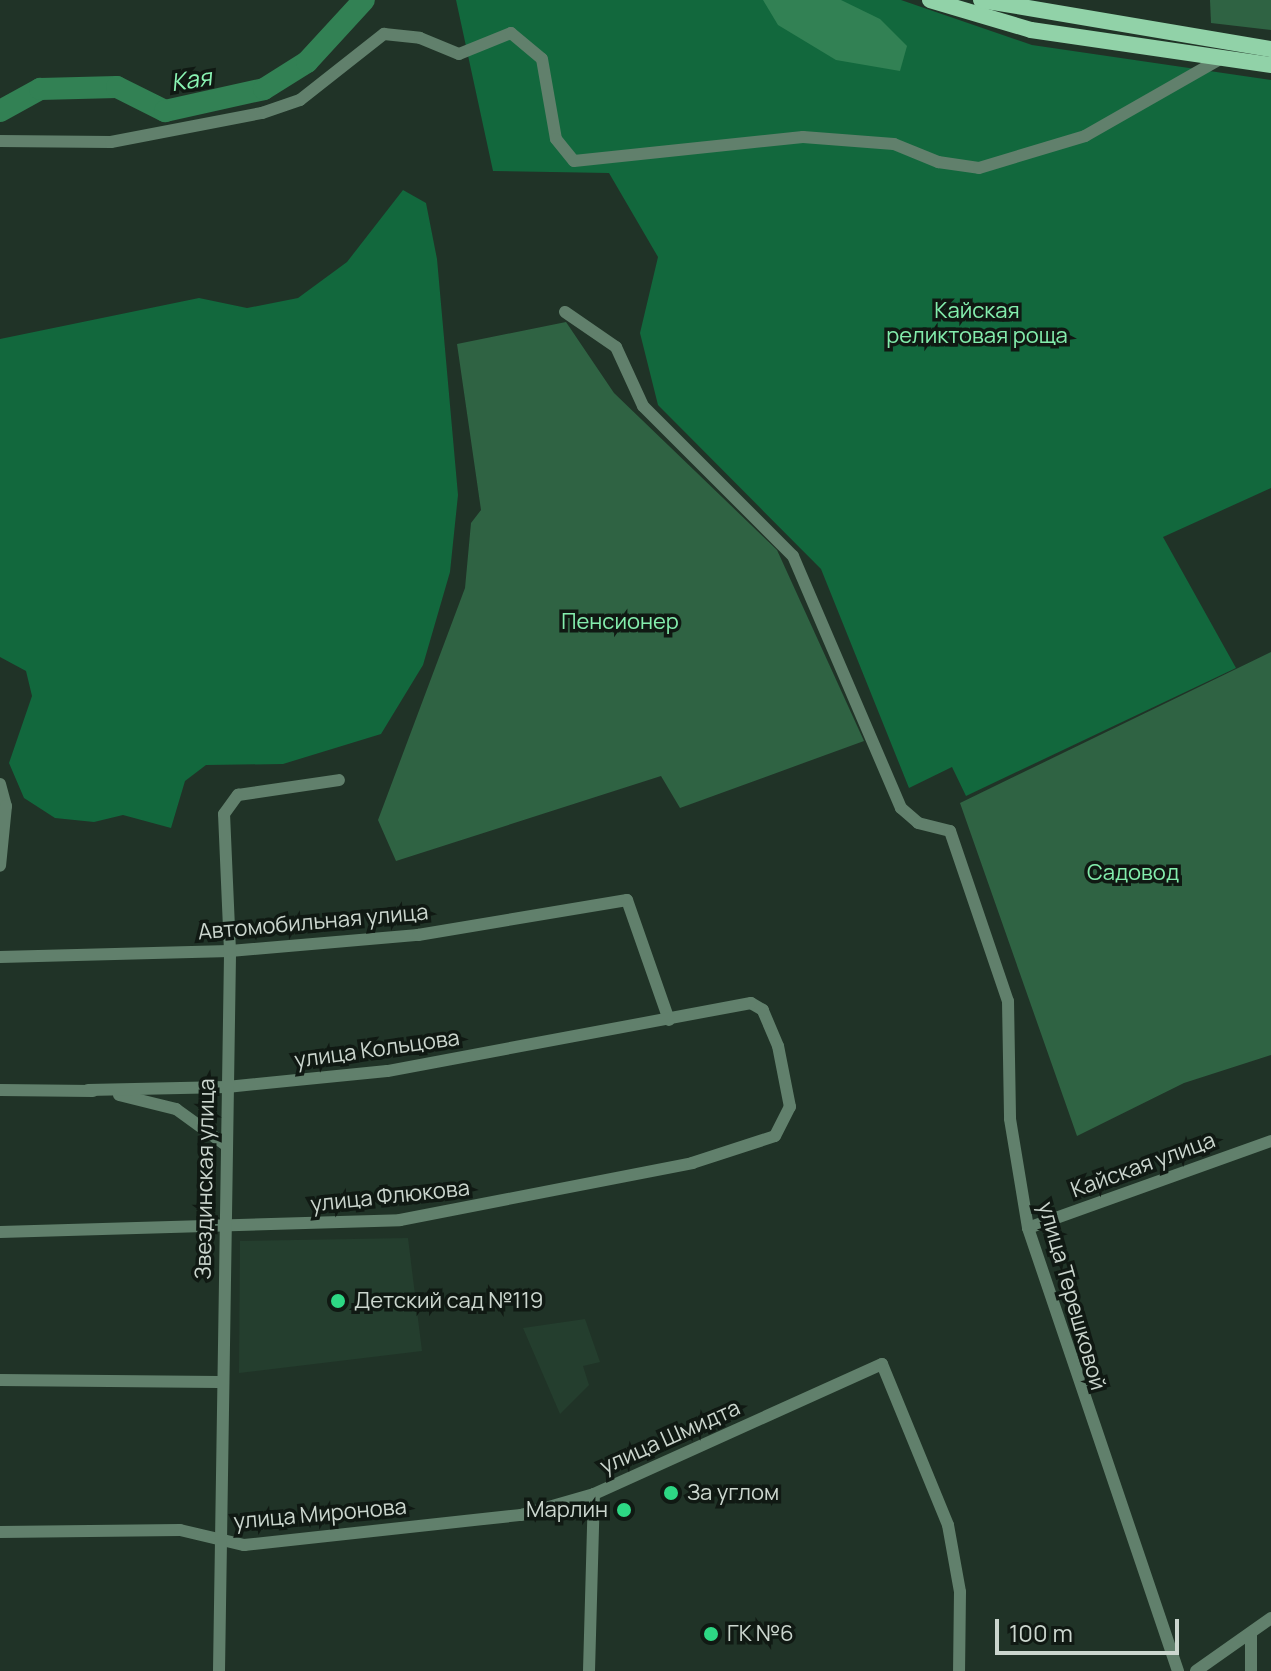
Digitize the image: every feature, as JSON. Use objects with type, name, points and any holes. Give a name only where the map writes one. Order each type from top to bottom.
[{"type":"main road","points":[[930,0],[1031,30],[1271,65]]},
{"type":"main road","points":[[981,0],[1201,40],[1271,49]]},
{"type":"street","points":[[0,141],[111,142],[300,100],[384,34],[420,38],[459,54],[511,33],[542,59],[562,152],[574,161],[602,162],[803,137],[894,144],[938,162],[979,168],[1085,136],[1222,58]]},
{"type":"street","name":"улица Терешковой","points":[[565,312],[616,347],[643,406],[793,556],[901,808],[918,823],[950,831],[1008,1001],[1010,1119],[1028,1228],[1178,1671]]},
{"type":"street","name":"Звездинская улица","points":[[219,1671],[219,1382],[230,951],[224,814],[238,795],[339,780]]},
{"type":"street","points":[[0,784],[6,806],[0,866]]},
{"type":"street","name":"Автомобильная улица","points":[[0,957],[230,951],[418,935],[627,900],[669,1020]]},
{"type":"street","name":"улица Кольцова","points":[[0,1090],[227,1087],[387,1071],[751,1003],[763,1010],[790,1107],[775,1136]]},
{"type":"street","name":"улица Кольцова","points":[[88,1090],[176,1109],[226,1145]]},
{"type":"street","name":"улица Флюкова","points":[[0,1232],[224,1231],[400,1220],[554,1195],[775,1136]]},
{"type":"street","name":"Кайская улица","points":[[1028,1228],[1271,1141]]},
{"type":"street","name":"улица Шмидта","points":[[589,1671],[594,1494],[882,1364],[948,1525],[960,1592],[959,1671]]},
{"type":"street","points":[[0,1380],[219,1382]]},
{"type":"street","name":"улица Миронова","points":[[0,1532],[180,1530],[218,1541],[521,1515],[594,1494]]},
{"type":"street","points":[[1196,1671],[1271,1618]]},
{"type":"street","points":[[1251,1633],[1251,1671]]},
{"type":"shaded area","points":[[763,0],[841,0],[880,19],[907,46],[900,71],[836,60],[778,25]]},
{"type":"shaded area","points":[[408,1238],[422,1351],[239,1373],[240,1241]]},
{"type":"shaded area","points":[[585,1319],[600,1362],[583,1366],[589,1385],[560,1414],[523,1328]]},
{"type":"green space","name":"Кайская реликтовая роща","points":[[456,0],[901,0],[1032,45],[1271,80],[1271,488],[1163,537],[1236,668],[966,796],[952,767],[909,788],[821,569],[658,405],[640,333],[658,257],[609,173],[493,171]]},
{"type":"green space","points":[[1210,0],[1271,0],[1271,30],[1211,23]]},
{"type":"green space","points":[[403,190],[426,203],[437,259],[458,495],[450,572],[423,665],[381,734],[283,764],[206,765],[185,781],[171,828],[123,815],[94,822],[55,818],[24,798],[9,763],[32,696],[26,671],[0,657],[0,339],[199,298],[247,308],[298,298],[347,262]]},
{"type":"green space","name":"Пенсионер","points":[[566,322],[614,393],[777,550],[864,741],[680,808],[661,776],[396,861],[378,820],[465,588],[471,523],[481,510],[457,344]]},
{"type":"green space","name":"Садовод","points":[[1271,652],[1271,1055],[1184,1083],[1077,1136],[960,803]]},
{"type":"waterway","name":"Кая","points":[[0,111],[40,89],[117,87],[165,111],[264,89],[307,62],[364,0]]},
{"type":"place","name":"Детский сад №119","points":[[338,1301]]},
{"type":"place","name":"За углом","points":[[671,1493]]},
{"type":"place","name":"Марлин","points":[[624,1510]]},
{"type":"place","name":"ГК №6","points":[[711,1634]]}]
